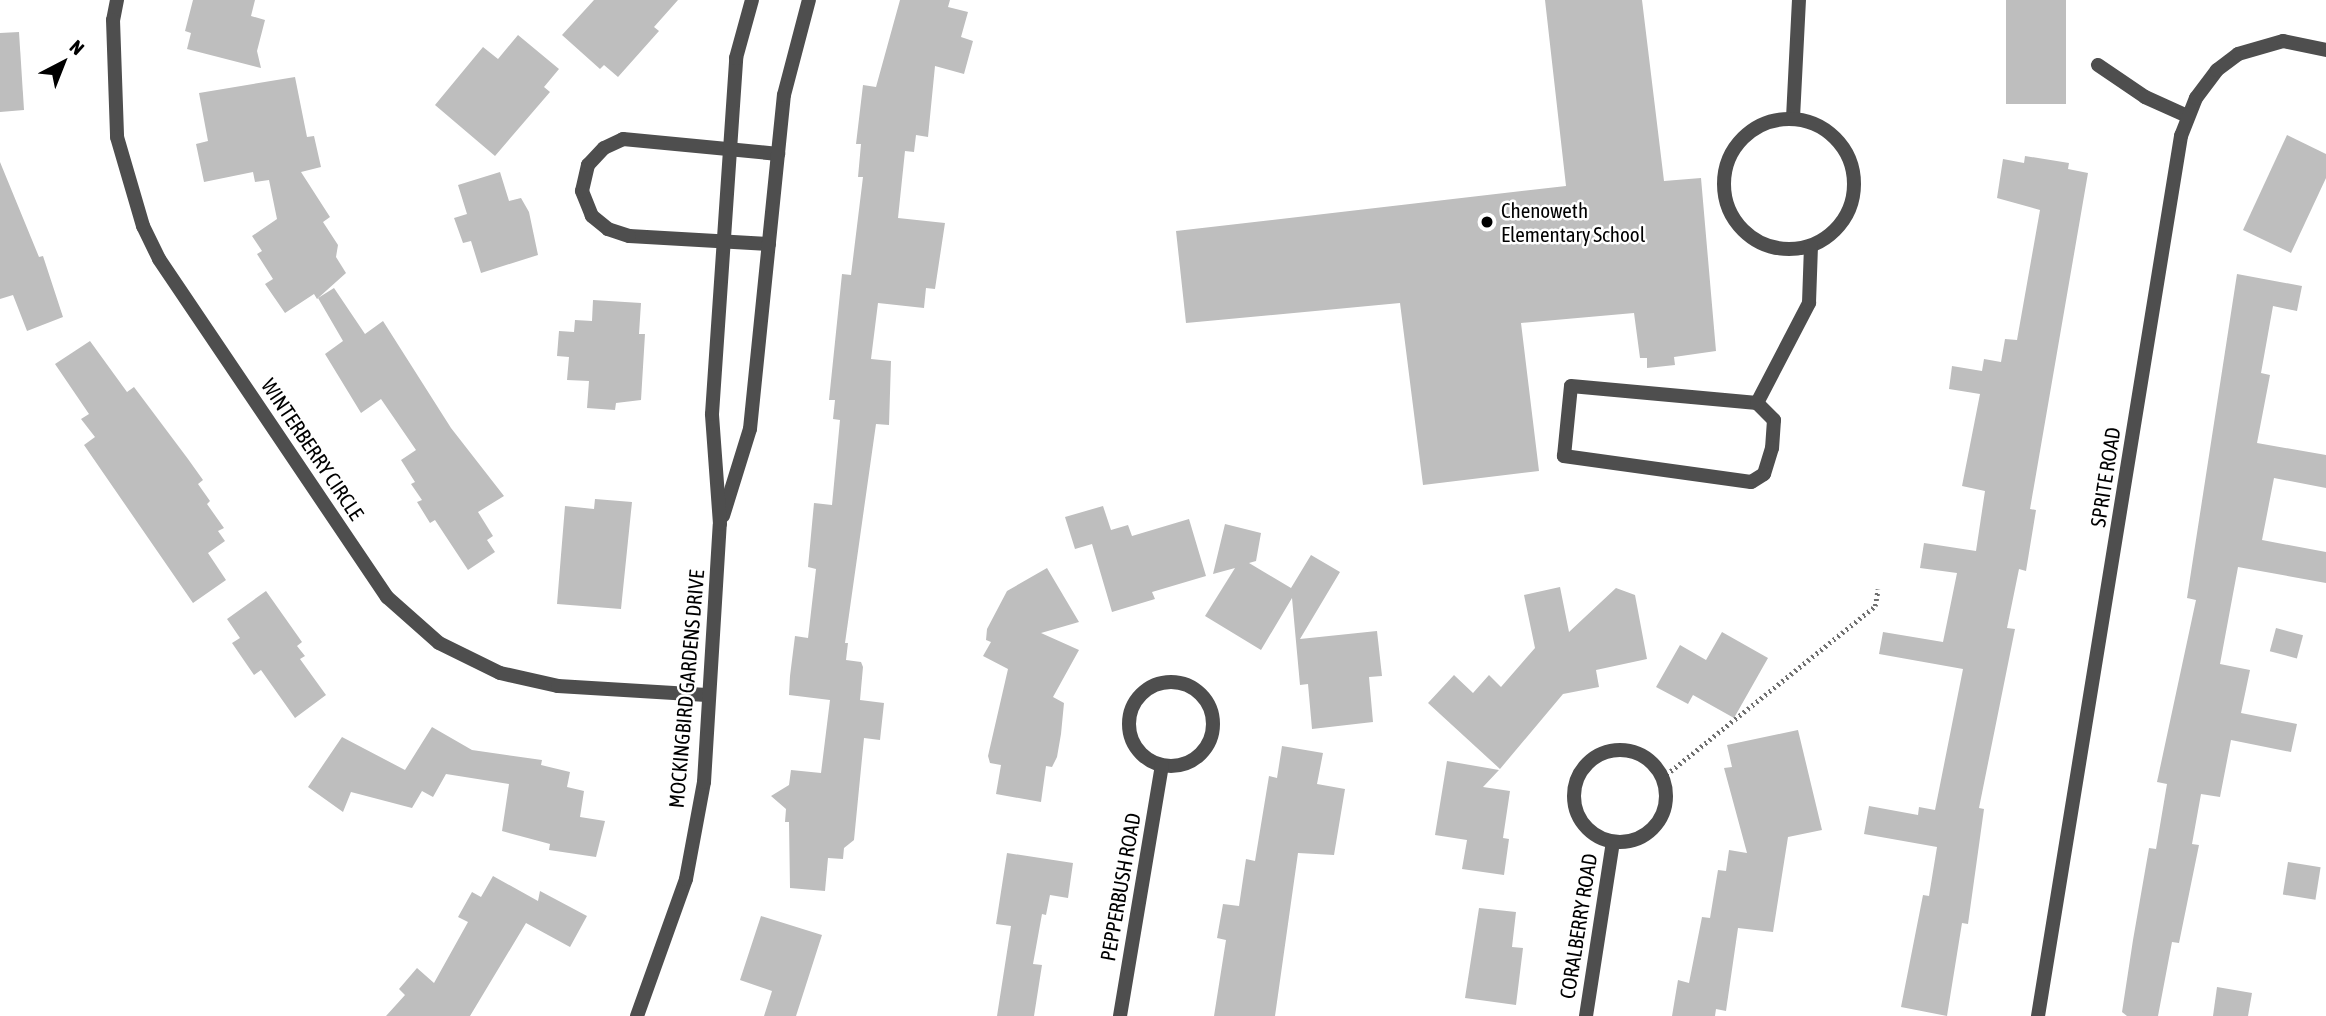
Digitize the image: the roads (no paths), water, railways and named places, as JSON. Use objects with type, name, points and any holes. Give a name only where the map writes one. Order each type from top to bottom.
[{"type":"street","name":"WINTERBERRY CIRCLE","points":[[117,0],[113,20],[117,137],[143,226],[159,259],[387,597],[439,643],[500,673],[558,686],[708,695]]},
{"type":"street","name":"MOCKINGBIRD GARDENS DRIVE","points":[[637,1016],[686,879],[704,782],[720,524],[712,414],[736,58],[752,0]]},
{"type":"street","name":"MOCKINGBIRD GARDENS DRIVE","points":[[720,524],[750,429],[785,95],[809,0]]},
{"type":"street","points":[[1793,118],[1799,0]]},
{"type":"street","name":"SPRITE ROAD","points":[[2038,1016],[2187,116],[2217,70],[2238,54],[2283,41],[2326,50]]},
{"type":"street","points":[[2098,65],[2145,97],[2187,116]]},
{"type":"street","points":[[1793,118],[1818,124],[1839,140],[1852,163],[1855,188],[1849,213],[1833,234],[1811,246],[1785,250],[1760,243],[1740,227],[1727,205],[1723,179],[1730,154],[1746,134],[1768,121],[1793,118]]},
{"type":"street","points":[[769,244],[629,236],[608,229],[593,216],[582,191],[588,165],[604,148],[623,139],[778,154]]},
{"type":"street","points":[[1757,403],[1809,303],[1811,246]]},
{"type":"street","points":[[1571,386],[1757,403],[1774,420],[1772,448],[1765,474],[1751,482],[1564,456],[1571,386]]},
{"type":"street","points":[[1180,682],[1207,701],[1213,733],[1195,760],[1162,766],[1135,748],[1129,715],[1147,688],[1180,682]]},
{"type":"street","name":"CORALBERRY ROAD","points":[[1610,751],[1628,751],[1645,757],[1662,778],[1666,804],[1660,821],[1647,834],[1613,842],[1596,835],[1583,823],[1575,788],[1581,771],[1610,751]]},
{"type":"street","name":"PEPPERBUSH ROAD","points":[[1120,1016],[1162,766]]},
{"type":"street","name":"CORALBERRY ROAD","points":[[1586,1016],[1613,842]]},
{"type":"place","name":"Chenoweth Elementary School","points":[[1487,222]]}]
